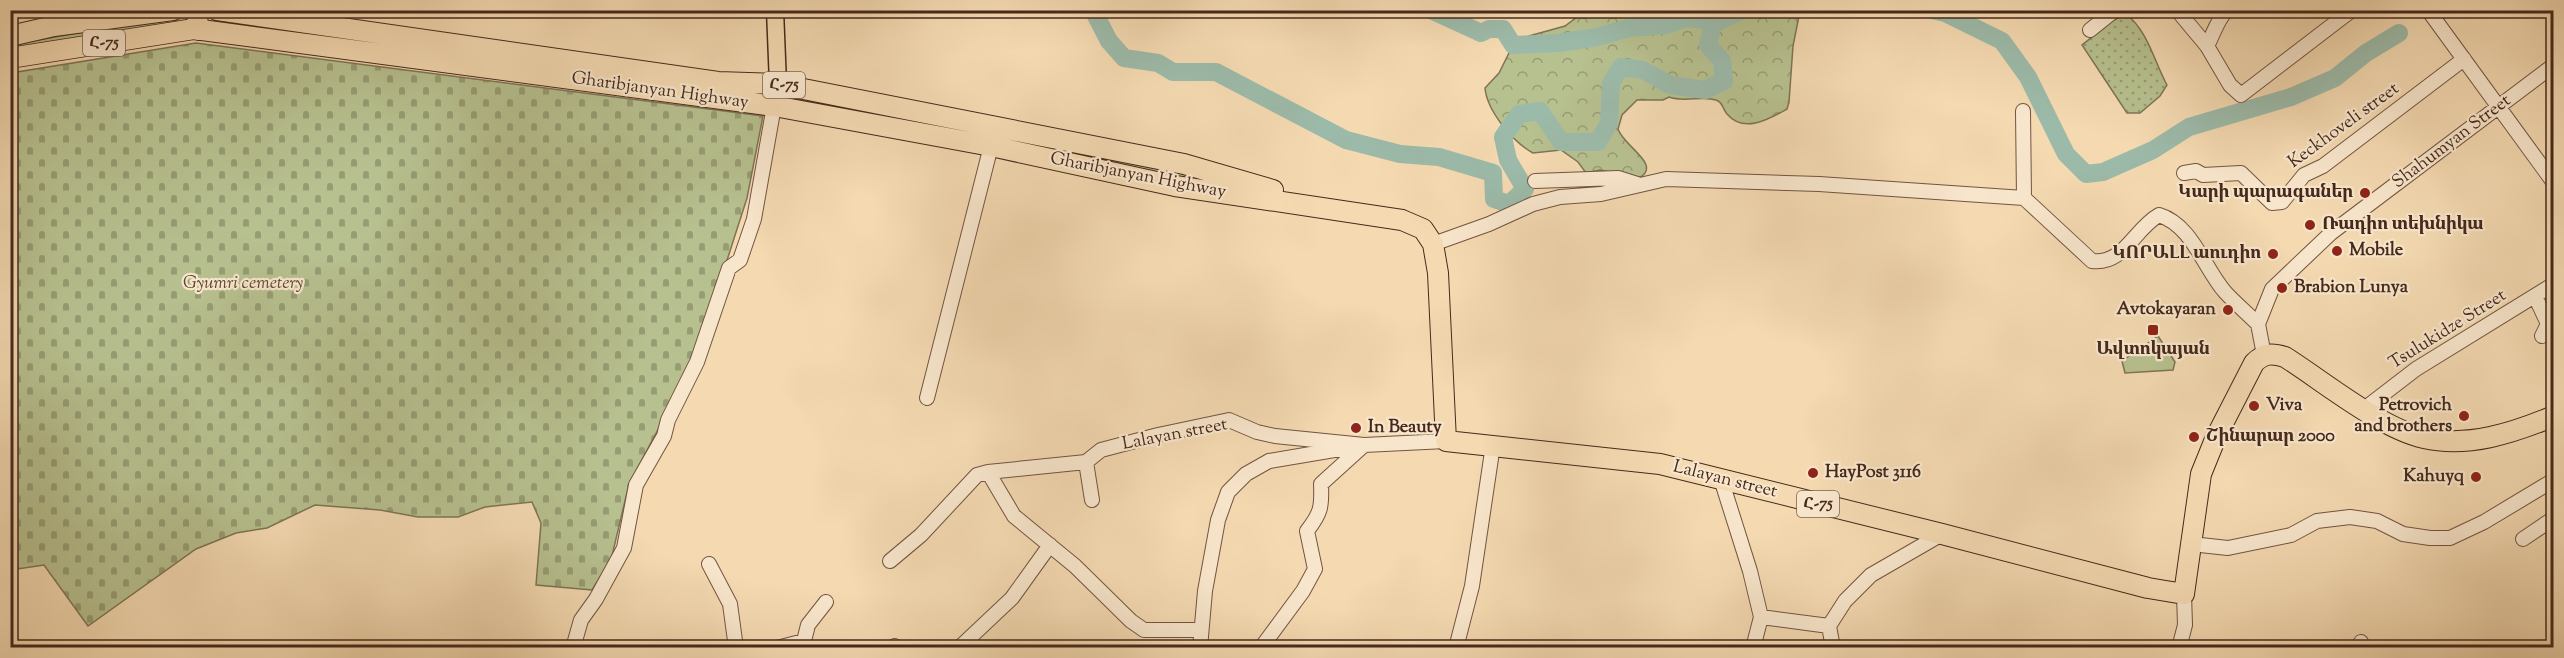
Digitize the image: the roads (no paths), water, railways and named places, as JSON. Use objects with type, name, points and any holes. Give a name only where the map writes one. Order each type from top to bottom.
[{"type":"highway","name":"Հ-75","points":[[10,36],[54,26],[173,10]]},
{"type":"highway","name":"Gharibjanyan Highway","points":[[217,10],[718,82],[778,84],[1185,164],[1341,210]]},
{"type":"highway","name":"Gharibjanyan Highway","points":[[10,58],[197,20],[774,106],[991,146],[1175,186],[1402,220],[1423,229],[1432,243]]},
{"type":"highway","points":[[1432,243],[1438,273],[1446,441]]},
{"type":"highway","points":[[2184,594],[2201,474],[2216,437],[2253,363],[2264,355],[2274,354],[2285,357],[2364,409],[2394,426],[2424,438],[2471,441],[2520,431],[2553,416]]},
{"type":"highway","name":"Lalayan street","points":[[1446,441],[1660,464],[1942,534],[2137,586],[2184,594]]},
{"type":"main road","points":[[774,106],[778,84],[775,10]]},
{"type":"street","points":[[2090,30],[2115,10]]},
{"type":"street","points":[[2177,10],[2207,46],[2230,85],[2241,95],[2352,10]]},
{"type":"street","points":[[2207,46],[2221,15],[2228,10]]},
{"type":"street","points":[[2428,10],[2553,183]]},
{"type":"street","name":"Keckhoveli street","points":[[2184,173],[2196,171],[2203,175],[2241,173],[2272,204],[2282,202],[2304,175],[2323,166],[2464,59]]},
{"type":"street","name":"Shahumyan Street","points":[[2258,324],[2272,289],[2331,233],[2553,65]]},
{"type":"street","points":[[573,648],[581,620],[596,599],[624,548],[636,484],[664,436],[668,420],[697,362],[729,268],[740,260],[758,202],[774,106]]},
{"type":"street","points":[[2023,111],[2024,198]]},
{"type":"street","points":[[927,398],[991,146]]},
{"type":"street","points":[[1535,181],[1618,178],[1637,184]]},
{"type":"street","points":[[1432,243],[1489,224],[1533,204],[1560,197],[1601,194],[1666,179],[1808,184],[2024,198],[2092,261],[2104,263],[2122,252],[2147,222],[2159,215],[2180,227],[2224,292],[2258,324],[2264,355]]},
{"type":"street","name":"Tsulukidze Street","points":[[2364,409],[2416,369],[2553,284]]},
{"type":"street","points":[[2535,296],[2548,324],[2542,336]]},
{"type":"street","name":"Lalayan street","points":[[988,472],[1086,462],[1101,450],[1229,420],[1257,432],[1275,436],[1364,445]]},
{"type":"street","name":"Lalayan street","points":[[1200,648],[1205,591],[1218,520],[1228,492],[1246,474],[1269,461],[1364,445],[1446,441]]},
{"type":"street","points":[[1261,648],[1303,591],[1315,569],[1307,531],[1319,516],[1322,503],[1321,484],[1364,445]]},
{"type":"street","points":[[1456,648],[1472,586],[1493,445]]},
{"type":"street","points":[[1086,462],[1092,500]]},
{"type":"street","points":[[890,561],[921,535],[977,476],[988,472],[1014,516],[1050,544],[1131,621],[1144,630],[1201,630]]},
{"type":"street","points":[[1720,479],[1750,571],[1761,617],[1753,648]]},
{"type":"street","points":[[2191,544],[2228,548],[2291,535],[2317,521],[2350,517],[2377,521],[2403,534],[2450,538],[2484,522],[2553,480]]},
{"type":"street","points":[[2523,539],[2553,518]]},
{"type":"street","points":[[1833,648],[1829,626],[1845,601],[1871,575],[1942,534]]},
{"type":"street","points":[[959,648],[1012,598],[1050,544]]},
{"type":"street","points":[[709,564],[730,604],[736,648]]},
{"type":"street","points":[[2180,648],[2185,625],[2184,594]]},
{"type":"street","points":[[777,648],[806,644],[808,625],[826,602]]},
{"type":"street","points":[[1761,617],[1829,626]]},
{"type":"street","points":[[2552,648],[2553,643]]},
{"type":"street","points":[[2061,648],[2064,646],[2074,648]]},
{"type":"waterway","points":[[1093,10],[1109,41],[1124,58],[1158,63],[1173,72],[1216,72],[1346,140],[1400,154],[1439,157],[1493,173],[1494,199],[1509,204],[1525,189],[1508,160],[1503,137],[1519,114],[1540,111],[1561,142],[1598,142],[1609,123],[1611,83],[1621,67],[1643,70],[1670,85],[1705,90],[1724,81],[1722,61],[1708,45],[1713,24],[1743,10]]},
{"type":"waterway","points":[[1431,10],[1481,33],[1489,29],[1503,29],[1513,45],[1558,43],[1597,37],[1629,28],[1666,25],[1687,18],[1705,20],[1723,15]]},
{"type":"waterway","points":[[1932,10],[1945,13],[2002,41],[2028,77],[2066,154],[2086,174],[2103,172],[2153,150],[2189,127],[2291,97],[2335,78],[2366,53],[2399,33]]},
{"type":"place","name":"Կարի պարագաներ","points":[[2365,193]]},
{"type":"place","name":"Ռադիո տեխնիկա","points":[[2310,225]]},
{"type":"place","name":"Mobile","points":[[2337,251]]},
{"type":"place","name":"ԿՈՐԱԼԼ աուդիո","points":[[2273,254]]},
{"type":"place","name":"Brabion Lunya","points":[[2282,288]]},
{"type":"place","name":"Avtokayaran","points":[[2228,310]]},
{"type":"place","name":"Ավտոկայան","points":[[2153,330]]},
{"type":"place","name":"Viva","points":[[2254,406]]},
{"type":"place","name":"Petrovich and brothers","points":[[2464,416]]},
{"type":"place","name":"In Beauty","points":[[1356,428]]},
{"type":"place","name":"Շինարար 2000","points":[[2194,437]]},
{"type":"place","name":"HayPost 3116","points":[[1813,473]]},
{"type":"place","name":"Kahuyq","points":[[2476,477]]},
{"type":"park label","name":"Gyumri cemetery","points":[[243,284]]}]
